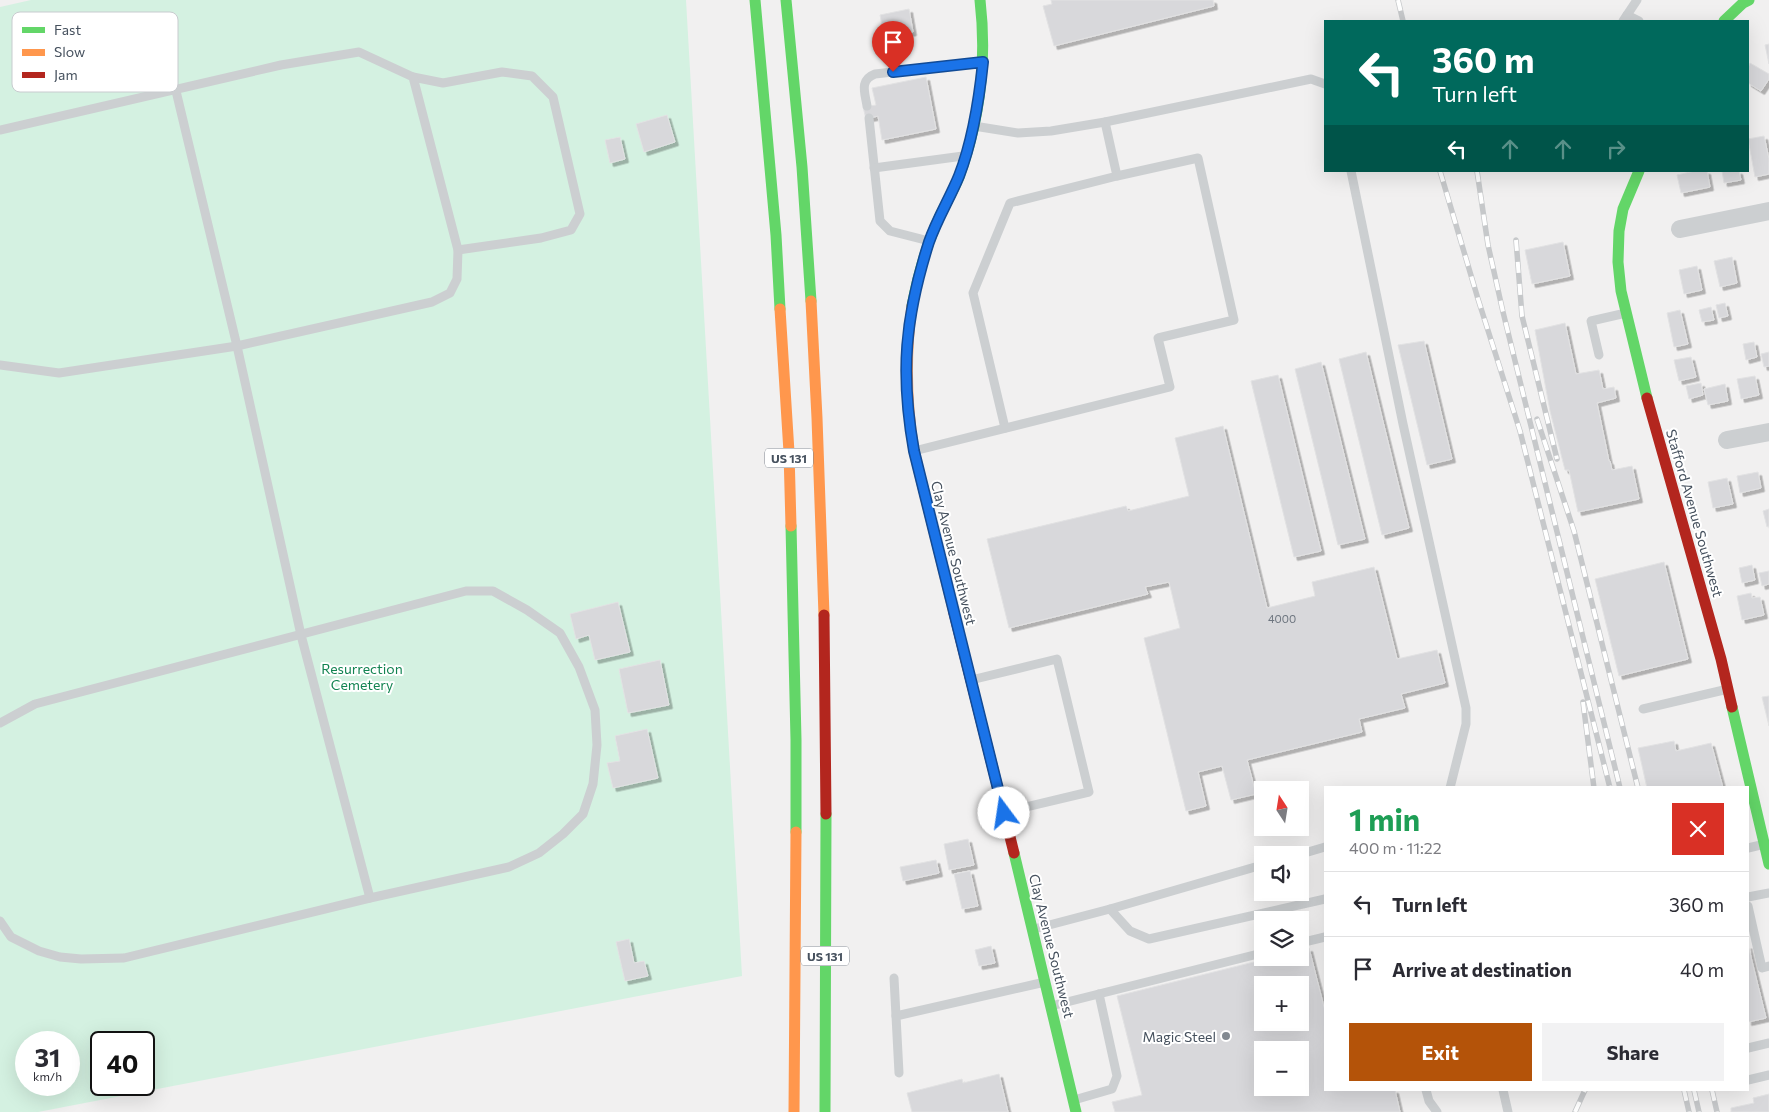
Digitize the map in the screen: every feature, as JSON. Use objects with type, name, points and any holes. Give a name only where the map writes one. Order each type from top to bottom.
[{"type":"main road","name":"US 131","points":[[755,0],[776,236],[789,452],[796,740],[794,1112]]},
{"type":"main road","name":"US 131","points":[[786,0],[803,183],[815,351],[822,534],[826,673],[825,1112]]},
{"type":"main road","name":"Clay Avenue Southwest","points":[[980,0],[983,62],[974,126],[966,156],[929,241],[916,284],[909,320],[906,354],[906,394],[914,451],[1075,1106]]},
{"type":"main road","points":[[1725,20],[1743,3],[1749,0]]},
{"type":"main road","name":"Stafford Avenue Southwest","points":[[1639,172],[1630,188],[1619,232],[1618,262],[1621,291],[1642,384],[1729,689],[1769,864]]},
{"type":"main road","points":[[826,800],[837,953]]},
{"type":"main road","points":[[784,1020],[796,916]]},
{"type":"street","points":[[1680,229],[1769,212]]},
{"type":"street","points":[[1727,440],[1769,432]]},
{"type":"lane","points":[[1625,18],[1637,0]]},
{"type":"lane","points":[[178,90],[281,65],[359,52],[413,76],[443,83],[502,72],[532,76],[553,97],[580,214],[571,230],[541,238],[458,250]]},
{"type":"lane","points":[[867,106],[865,82],[868,77],[875,74],[983,62]]},
{"type":"lane","points":[[0,365],[59,373],[237,346],[432,302],[450,293],[457,279],[458,250],[413,76]]},
{"type":"lane","points":[[974,126],[1018,134],[1051,132],[1311,79],[1324,84]]},
{"type":"lane","points":[[0,130],[167,92]]},
{"type":"lane","points":[[176,92],[237,346],[301,635],[370,898]]},
{"type":"lane","points":[[869,118],[880,221],[890,231],[929,241]]},
{"type":"lane","points":[[1105,122],[1118,176]]},
{"type":"lane","points":[[874,168],[966,156]]},
{"type":"lane","points":[[914,451],[1170,387],[1158,338],[1234,320],[1198,158],[1010,203],[973,293],[1005,428]]},
{"type":"lane","points":[[1351,172],[1403,424],[1466,708],[1466,724],[1450,786]]},
{"type":"lane","points":[[1599,355],[1591,321],[1626,313]]},
{"type":"lane","points":[[0,723],[35,704],[466,591],[492,591],[527,610],[560,634],[579,667],[595,710],[597,746],[594,784],[583,814],[563,834],[539,853],[509,868],[370,898],[124,958],[82,959],[60,957],[39,951],[11,937],[0,921]]},
{"type":"lane","points":[[971,680],[1057,659],[1089,792],[1004,813]]},
{"type":"lane","points":[[1643,709],[1729,689]]},
{"type":"lane","points":[[1749,848],[1765,844]]},
{"type":"lane","points":[[1309,852],[1324,847]]},
{"type":"lane","points":[[1032,929],[1110,909],[1254,867]]},
{"type":"lane","points":[[1749,897],[1769,893]]},
{"type":"lane","points":[[1110,909],[1130,931],[1149,939],[1324,899]]},
{"type":"lane","points":[[1749,910],[1762,968],[1769,966]]},
{"type":"lane","points":[[1309,941],[1324,937]]},
{"type":"lane","points":[[1051,1006],[1254,955]]},
{"type":"lane","points":[[894,978],[899,1073]]},
{"type":"lane","points":[[896,1016],[1045,982]]},
{"type":"lane","points":[[1075,1106],[1112,1089],[1117,1076],[1099,994]]},
{"type":"lane","points":[[1749,1048],[1769,1043]]},
{"type":"lane","points":[[1749,1080],[1769,1075]]},
{"type":"lane","points":[[1426,1091],[1429,1101],[1437,1112]]},
{"type":"lane","points":[[1504,1091],[1508,1112]]},
{"type":"green space","name":"Resurrection Cemetery","points":[[31,0],[686,0],[742,976],[155,1089],[155,1031],[90,1031],[90,1096],[121,1096],[38,1112],[0,1112],[0,7]]},
{"type":"building","points":[[1051,0],[1213,0],[1214,6],[1054,46],[1043,6],[1052,4]]},
{"type":"building","points":[[909,9],[913,32],[904,34],[907,48],[887,51],[880,15]]},
{"type":"building","points":[[1769,44],[1769,64],[1765,45]]},
{"type":"building","points":[[1750,63],[1769,74],[1769,79],[1761,91],[1749,84]]},
{"type":"building","points":[[926,77],[936,129],[882,140],[878,116],[866,119],[863,107],[876,105],[872,88]]},
{"type":"building","points":[[667,115],[675,142],[644,152],[636,124]]},
{"type":"building","points":[[1764,136],[1769,159],[1769,174],[1755,177],[1749,139]]},
{"type":"building","points":[[620,137],[625,159],[610,163],[605,140]]},
{"type":"building","points":[[1690,172],[1707,172],[1710,187],[1681,193],[1677,175]]},
{"type":"building","points":[[1722,172],[1739,172],[1741,180],[1724,183]]},
{"type":"building","points":[[1563,242],[1570,276],[1532,284],[1525,250]]},
{"type":"building","points":[[1732,257],[1737,283],[1720,287],[1714,261]]},
{"type":"building","points":[[1697,266],[1702,290],[1684,294],[1679,270]]},
{"type":"building","points":[[1725,303],[1728,316],[1719,318],[1716,305]]},
{"type":"building","points":[[1711,307],[1714,320],[1702,322],[1699,310]]},
{"type":"building","points":[[1680,310],[1688,344],[1674,347],[1667,313]]},
{"type":"building","points":[[1565,323],[1576,374],[1599,370],[1603,389],[1614,387],[1616,398],[1597,403],[1609,461],[1612,470],[1632,466],[1639,499],[1578,512],[1569,470],[1565,470],[1550,411],[1535,330]]},
{"type":"building","points":[[1424,341],[1452,459],[1427,465],[1398,345]]},
{"type":"building","points":[[1754,342],[1757,357],[1746,360],[1743,344]]},
{"type":"building","points":[[1366,352],[1409,528],[1382,535],[1339,359]]},
{"type":"building","points":[[1769,352],[1769,366],[1764,367],[1761,354]]},
{"type":"building","points":[[1691,357],[1696,377],[1679,381],[1674,360]]},
{"type":"building","points":[[1321,362],[1365,539],[1338,545],[1295,369]]},
{"type":"building","points":[[1278,375],[1321,551],[1294,557],[1251,381]]},
{"type":"building","points":[[1755,376],[1759,395],[1741,399],[1737,379]]},
{"type":"building","points":[[1701,383],[1703,395],[1689,399],[1686,386]]},
{"type":"building","points":[[1725,384],[1728,401],[1708,405],[1704,389]]},
{"type":"building","points":[[1223,426],[1267,608],[1315,596],[1312,582],[1374,567],[1397,659],[1437,650],[1445,683],[1401,694],[1405,708],[1359,719],[1362,732],[1247,760],[1254,786],[1254,794],[1231,800],[1222,766],[1198,772],[1206,806],[1186,811],[1144,638],[1180,628],[1169,582],[1145,587],[1148,594],[1009,628],[987,539],[1126,506],[1128,511],[1189,496],[1175,438]]},
{"type":"building","points":[[1758,472],[1761,488],[1740,493],[1737,476]]},
{"type":"building","points":[[1727,478],[1733,504],[1713,508],[1708,482]]},
{"type":"building","points":[[1769,509],[1769,526],[1767,527],[1763,511]]},
{"type":"building","points":[[1664,562],[1688,659],[1619,676],[1595,579]]},
{"type":"building","points":[[1752,565],[1755,580],[1742,583],[1739,568]]},
{"type":"building","points":[[1769,571],[1769,584],[1762,586],[1759,573]]},
{"type":"building","points":[[1751,593],[1752,598],[1760,597],[1764,615],[1742,620],[1737,596]]},
{"type":"building","points":[[618,602],[630,652],[595,660],[589,635],[576,639],[570,614]]},
{"type":"building","points":[[660,660],[669,705],[628,713],[619,669]]},
{"type":"building","points":[[1769,696],[1769,726],[1762,697]]},
{"type":"building","points":[[647,729],[658,778],[613,788],[607,763],[620,761],[615,736]]},
{"type":"building","points":[[1674,741],[1676,751],[1711,743],[1722,786],[1647,786],[1638,748]]},
{"type":"building","points":[[968,839],[974,865],[949,870],[944,844]]},
{"type":"building","points":[[936,860],[939,873],[903,881],[900,867]]},
{"type":"building","points":[[970,871],[978,906],[962,909],[954,874]]},
{"type":"building","points":[[629,939],[634,963],[644,961],[648,976],[625,981],[616,942]]},
{"type":"building","points":[[991,946],[995,963],[979,966],[975,950]]},
{"type":"building","name":"Magic Steel","points":[[1309,948],[1324,1007],[1324,1091],[1395,1091],[1400,1112],[1115,1112],[1112,1102],[1142,1095],[1117,996],[1254,962],[1254,966],[1309,966]]},
{"type":"building","points":[[1749,949],[1766,1018],[1749,1022]]},
{"type":"building","points":[[999,1074],[1008,1112],[912,1112],[907,1093],[962,1079],[963,1083]]},
{"type":"building","points":[[1769,1094],[1769,1112],[1731,1112],[1731,1108],[1754,1103],[1753,1098]]},
{"type":"railway","points":[[1398,0],[1403,20]]},
{"type":"railway","points":[[1440,172],[1520,431],[1609,786]]},
{"type":"railway","points":[[1477,172],[1488,245],[1503,312],[1620,786]]},
{"type":"railway","points":[[1516,240],[1522,316],[1557,459]]},
{"type":"railway","points":[[1537,419],[1574,531],[1638,786]]},
{"type":"railway","points":[[1583,702],[1594,786]]},
{"type":"railway","points":[[1575,1112],[1585,1091]]},
{"type":"railway","points":[[1684,1091],[1689,1112]]},
{"type":"railway","points":[[1694,1091],[1699,1112]]},
{"type":"railway","points":[[1712,1091],[1717,1112]]},
{"type":"traffic: fast","points":[[755,0],[776,235],[780,309]]},
{"type":"traffic: fast","points":[[786,0],[802,167],[811,301]]},
{"type":"traffic: fast","points":[[912,306],[926,250],[959,177],[977,112],[983,45],[980,0]]},
{"type":"traffic: fast","points":[[1725,20],[1743,3],[1749,0]]},
{"type":"traffic: fast","points":[[1639,172],[1623,209],[1619,231],[1618,262],[1621,291],[1647,398]]},
{"type":"traffic: fast","points":[[791,526],[796,740],[796,832]]},
{"type":"traffic: fast","points":[[1732,707],[1769,864]]},
{"type":"traffic: fast","points":[[825,1112],[826,814]]},
{"type":"traffic: fast","points":[[1014,853],[1076,1112]]},
{"type":"traffic: slow","points":[[811,301],[824,615]]},
{"type":"traffic: slow","points":[[912,306],[907,360],[911,433],[954,613]]},
{"type":"traffic: slow","points":[[780,309],[789,452],[791,526]]},
{"type":"traffic: slow","points":[[794,1112],[796,832]]},
{"type":"traffic: jam","points":[[1647,398],[1721,659],[1732,707]]},
{"type":"traffic: jam","points":[[954,613],[1014,853]]},
{"type":"traffic: jam","points":[[824,615],[826,814]]},
{"type":"place","name":"Magic Steel","points":[[1226,1036]]},
{"type":"route","points":[[893,72],[983,62],[974,126],[966,156],[932,233],[916,284],[909,320],[906,354],[906,394],[914,451],[1004,813]]}]
